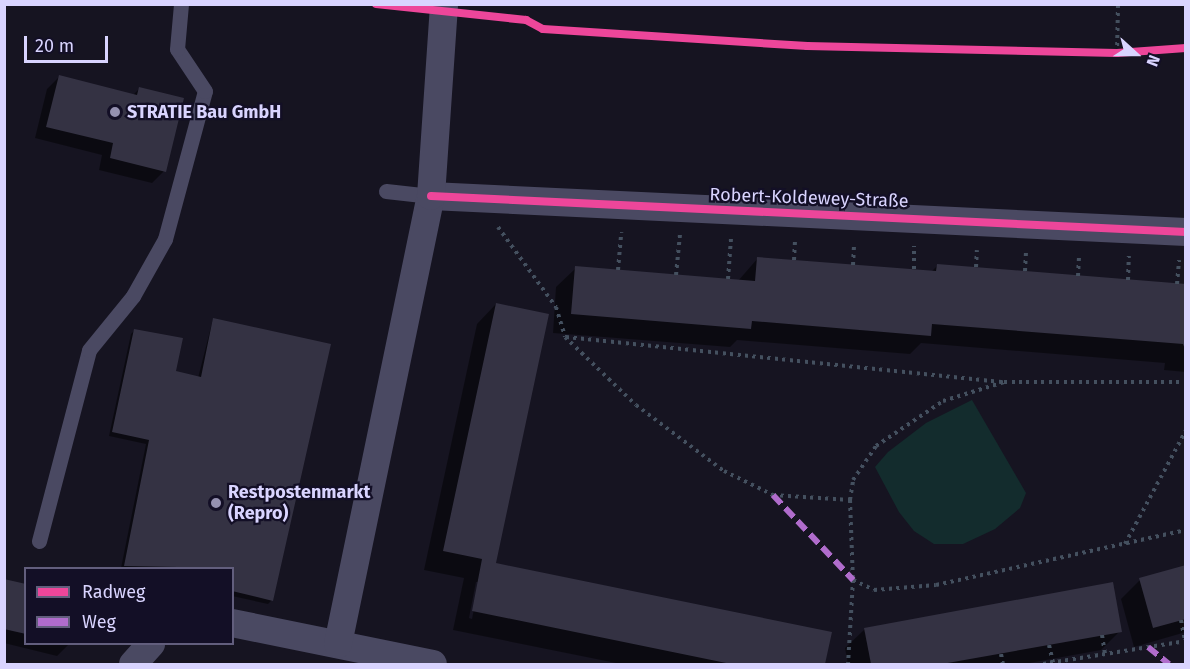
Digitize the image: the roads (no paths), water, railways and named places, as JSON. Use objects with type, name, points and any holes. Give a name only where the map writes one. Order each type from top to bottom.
[{"type":"street","points":[[338,644],[431,196],[444,4]]},
{"type":"street","name":"Robert-Koldewey-Straße","points":[[431,196],[1185,232]]},
{"type":"street","points":[[234,623],[433,664]]},
{"type":"street","points":[[133,664],[150,645]]},
{"type":"lane","points":[[39,540],[89,350],[133,297],[165,239],[205,91],[177,49],[181,4]]},
{"type":"lane","points":[[386,191],[431,196]]},
{"type":"place","name":"STRATIE Bau GmbH","points":[[115,112]]},
{"type":"place","name":"Restpostenmarkt (Repro)","points":[[216,503]]}]
